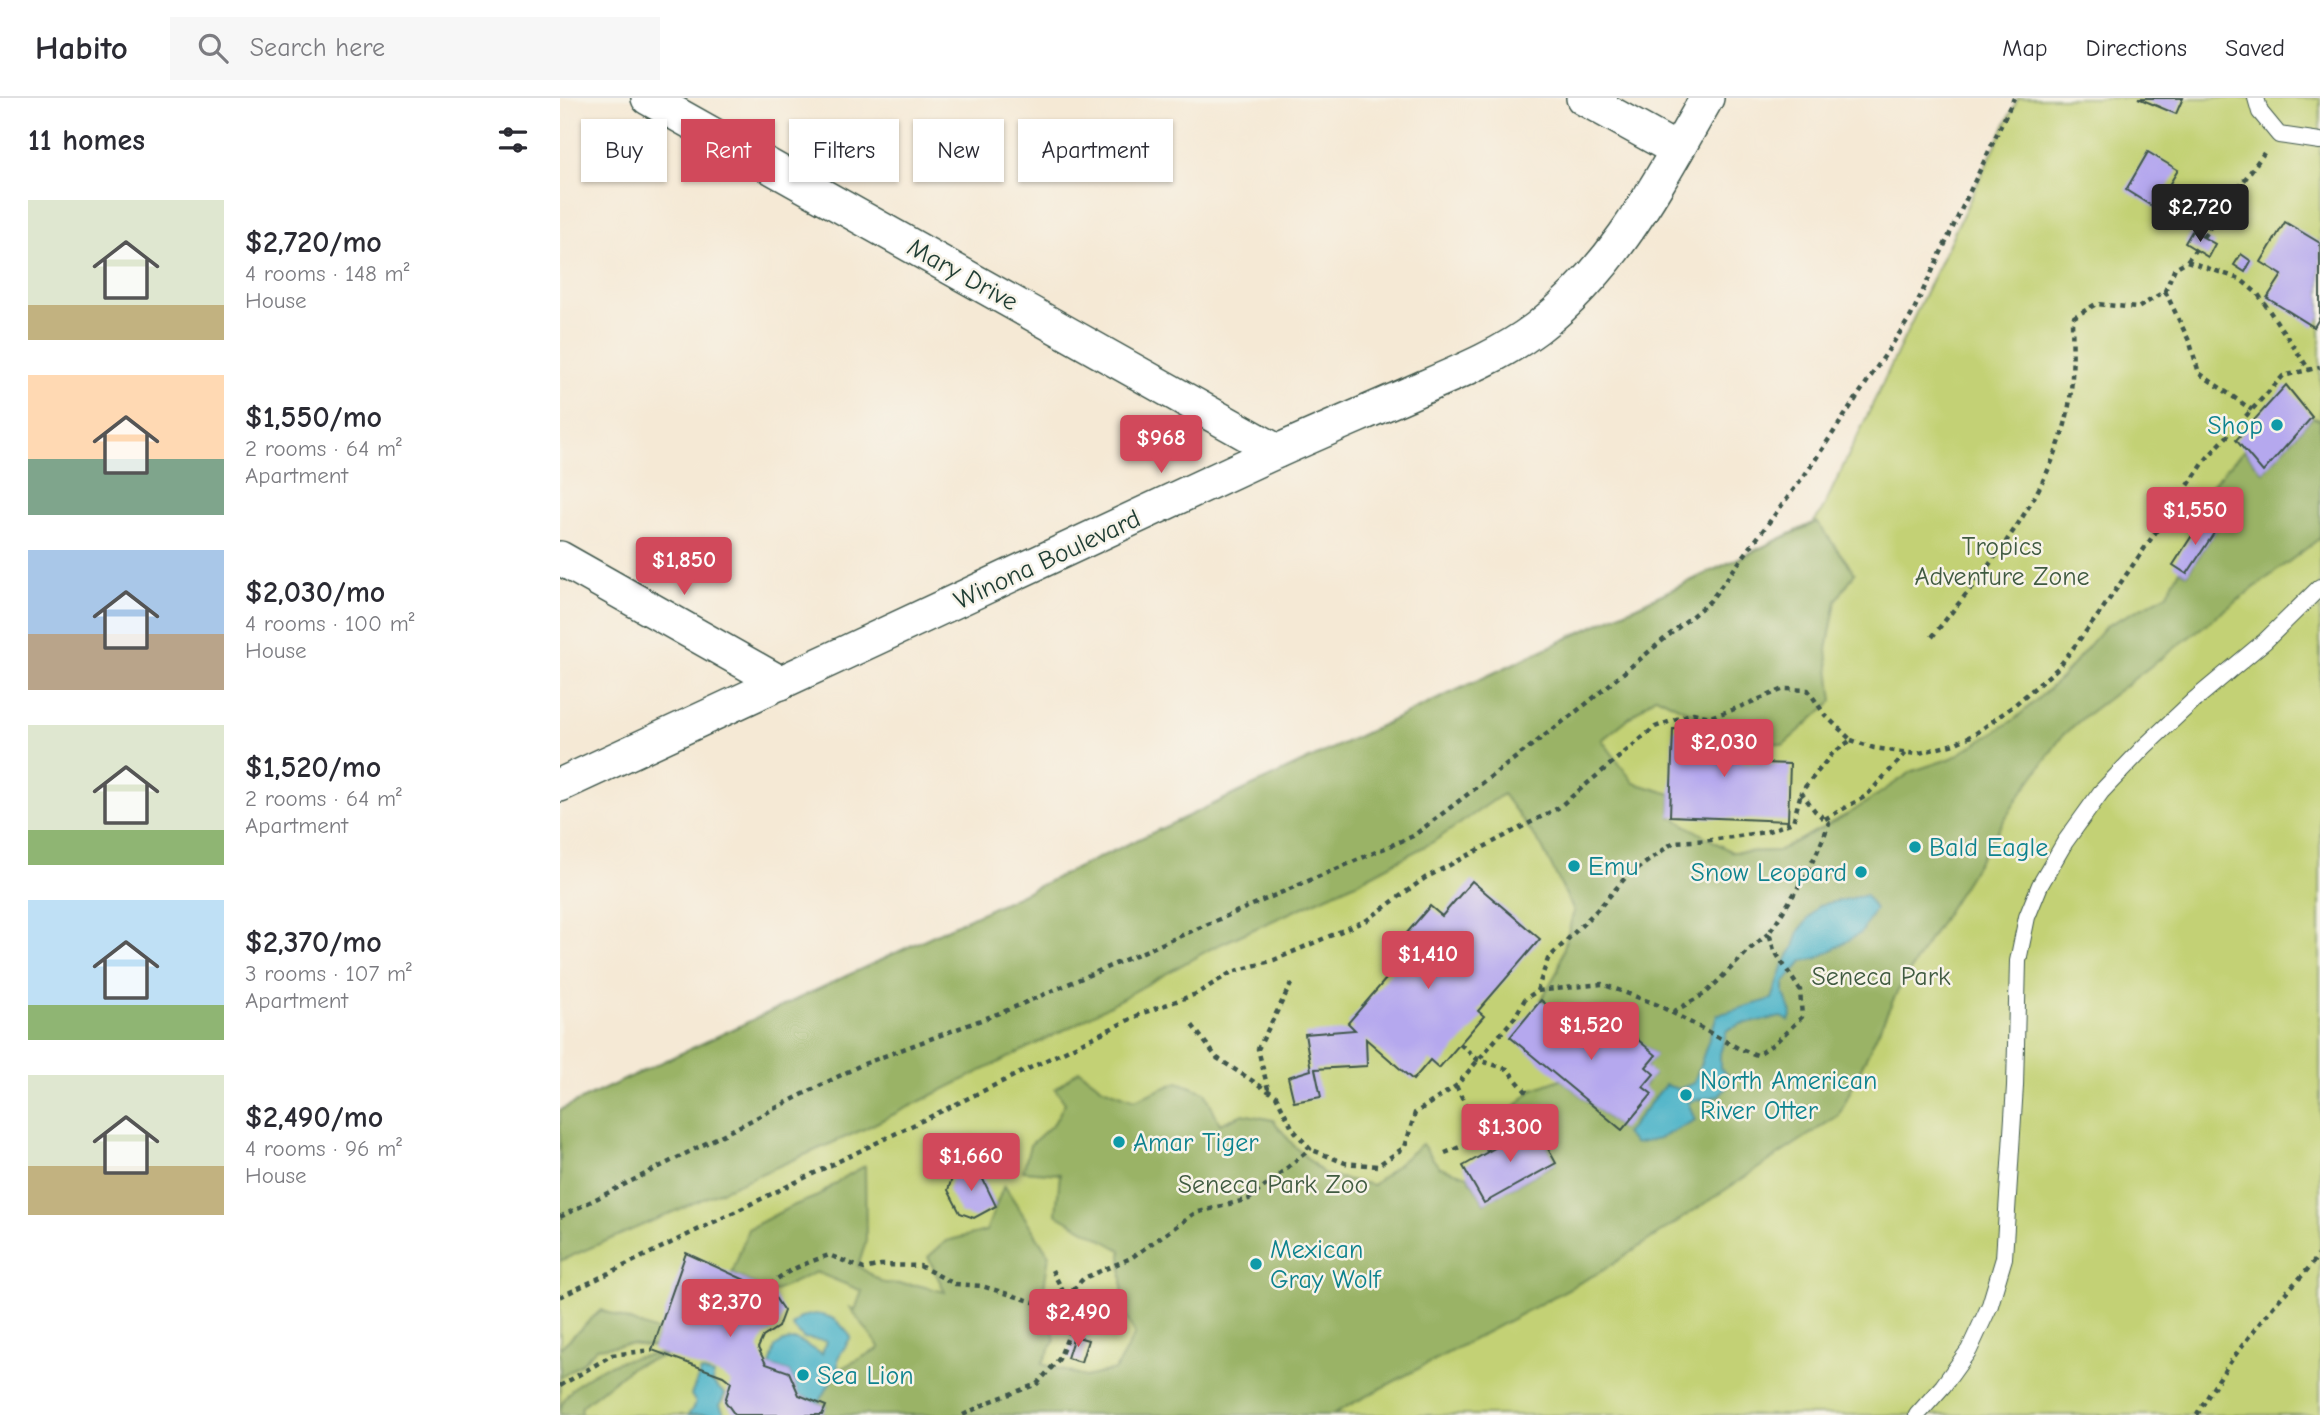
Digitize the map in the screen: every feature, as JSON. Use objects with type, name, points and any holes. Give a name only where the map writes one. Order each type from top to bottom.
[{"type":"street","name":"Mary Drive","points":[[648,98],[1277,451]]},
{"type":"street","points":[[1583,98],[1677,150]]},
{"type":"street","name":"Winona Boulevard","points":[[560,785],[1277,451],[1463,371],[1505,350],[1537,328],[1581,290],[1602,265],[1642,212],[1707,98]]},
{"type":"street","points":[[560,558],[781,683]]},
{"type":"lane","points":[[2256,98],[2260,113],[2279,135],[2320,141]]},
{"type":"lane","points":[[1917,1415],[1943,1386],[1969,1350],[1990,1305],[2004,1258],[2015,1086],[2018,961],[2027,917],[2040,885],[2072,832],[2101,792],[2193,701],[2265,641],[2320,587]]},
{"type":"path","points":[[560,1217],[861,1065],[1010,1009],[1413,836],[1575,712],[1710,601],[1809,469],[1911,316],[2014,98]]},
{"type":"path","points":[[2203,237],[2232,194],[2279,135]]},
{"type":"path","points":[[1933,637],[2021,522],[2046,477],[2065,426],[2073,371],[2074,317],[2096,304],[2138,308],[2165,291],[2175,268],[2187,261],[2196,249]]},
{"type":"path","points":[[2187,261],[2240,279],[2258,294],[2310,371]]},
{"type":"path","points":[[2165,291],[2190,343],[2200,373],[2252,410]]},
{"type":"path","points":[[560,1297],[1143,1013],[1196,994],[1232,972],[1274,960],[1367,920],[1425,878],[1558,808],[1655,727],[1693,713],[1710,717],[1784,689],[1808,690],[1825,715],[1851,740],[1874,748],[1916,754],[1954,744],[1975,734],[2058,668],[2099,614],[2207,457],[2283,376],[2320,367]]},
{"type":"path","points":[[1538,991],[1548,959],[1625,878],[1674,842],[1766,832],[1793,822],[1801,792],[1832,754],[1851,740]]},
{"type":"path","points":[[1825,820],[1866,796],[1907,753]]},
{"type":"path","points":[[1673,1013],[1706,993],[1750,948],[1769,933],[1793,897],[1822,845],[1829,823],[1801,792]]},
{"type":"path","points":[[1192,1025],[1217,1058],[1276,1096],[1293,1129],[1310,1149],[1345,1163],[1377,1166],[1405,1147],[1415,1113],[1456,1086],[1515,1017],[1525,999],[1538,991],[1602,984],[1673,1013],[1738,1048],[1757,1055],[1775,1043],[1802,1017],[1800,990],[1774,950],[1769,933]]},
{"type":"path","points":[[1268,1090],[1258,1049],[1293,980]]},
{"type":"path","points":[[1460,1044],[1478,1060],[1507,1069],[1528,1094]]},
{"type":"path","points":[[1456,1086],[1488,1151]]},
{"type":"path","points":[[1445,1153],[1482,1138]]},
{"type":"path","points":[[764,1293],[769,1285],[802,1266],[829,1255],[864,1269],[881,1265],[920,1266],[955,1284],[982,1286],[1047,1306],[1066,1297],[1084,1278],[1131,1258],[1195,1213],[1249,1199],[1310,1149]]},
{"type":"path","points":[[2197,1415],[2217,1380],[2278,1302],[2311,1268],[2320,1252]]},
{"type":"path","points":[[964,1415],[989,1402],[1037,1384],[1059,1359],[1072,1327],[1066,1297],[1052,1270]]},
{"type":"path","points":[[560,1385],[612,1355],[652,1350]]},
{"type":"green space","name":"Seneca Park","points":[[2018,98],[2320,98],[2320,1415],[560,1415],[560,1110],[1813,523],[1822,511]]},
{"type":"green space","name":"Seneca Park Zoo","points":[[2312,417],[2320,420],[2320,538],[2063,735],[2018,798],[1896,994],[1839,1115],[1602,1271],[1331,1415],[822,1415],[826,1406],[819,1403],[836,1371],[880,1348],[850,1308],[855,1310],[862,1291],[816,1272],[769,1294],[759,1292],[756,1285],[732,1274],[748,1229],[818,1196],[865,1166],[866,1242],[858,1266],[884,1283],[917,1285],[945,1292],[928,1257],[946,1241],[986,1231],[1004,1185],[1049,1255],[1044,1288],[1055,1340],[1042,1364],[1085,1377],[1115,1370],[1135,1334],[1123,1311],[1121,1250],[1056,1214],[1060,1174],[1023,1171],[1030,1145],[1054,1123],[1065,1103],[1055,1089],[1079,1070],[1103,1088],[1135,1100],[1178,1082],[1205,1092],[1220,1124],[1243,1114],[1273,1120],[1294,1146],[1325,1175],[1373,1185],[1422,1144],[1439,1167],[1468,1176],[1484,1203],[1556,1163],[1535,1126],[1507,1141],[1497,1124],[1533,1089],[1561,1079],[1622,1130],[1643,1087],[1653,1075],[1646,1067],[1655,1055],[1611,1017],[1590,1041],[1541,1000],[1558,970],[1574,911],[1542,847],[1503,794],[1433,842],[1356,883],[1214,947],[1074,1025],[862,1130],[560,1261],[560,1110],[1817,522],[1855,573],[1836,601],[1827,650],[1833,701],[1783,745],[1727,731],[1656,696],[1602,740],[1634,783],[1671,794],[1670,816],[1732,852],[1778,851],[1850,813],[1913,771],[1952,758],[2015,719],[2061,678],[2106,626],[2166,595],[2180,570],[2187,574],[2216,530],[2202,520],[2191,507],[2244,450],[2263,472]]},
{"type":"green space","points":[[601,1310],[659,1332],[654,1347],[630,1344],[597,1348],[582,1363],[560,1378],[560,1348]]},
{"type":"green space","points":[[667,1355],[633,1366],[582,1406],[581,1415],[560,1415],[566,1397],[590,1375],[623,1360]]},
{"type":"water","points":[[1866,895],[1875,909],[1861,933],[1818,958],[1803,961],[1784,983],[1784,994],[1792,1013],[1789,1021],[1782,1017],[1741,1024],[1727,1030],[1720,1054],[1720,1068],[1734,1080],[1718,1096],[1688,1102],[1695,1120],[1659,1139],[1635,1144],[1625,1134],[1665,1085],[1679,1089],[1694,1083],[1717,1015],[1772,999],[1799,931],[1819,905]]},
{"type":"water","points":[[815,1314],[836,1321],[851,1337],[838,1358],[838,1369],[819,1403],[799,1395],[789,1372],[770,1365],[775,1347],[789,1340],[799,1341],[822,1354],[826,1341],[803,1338],[792,1326],[801,1317]]},
{"type":"water","points":[[701,1371],[714,1375],[712,1382],[725,1394],[720,1405],[725,1415],[688,1415],[696,1403],[691,1395]]},
{"type":"building","points":[[2138,98],[2183,98],[2176,114]]},
{"type":"building","points":[[2148,152],[2178,170],[2155,208],[2126,190]]},
{"type":"building","points":[[2285,222],[2320,243],[2320,317],[2314,327],[2267,298],[2282,275],[2261,262]]},
{"type":"building","points":[[2192,231],[2215,244],[2208,257],[2185,243]]},
{"type":"building","points":[[2241,254],[2251,261],[2245,272],[2234,265]]},
{"type":"building","name":"Shop","points":[[2286,385],[2312,417],[2263,472],[2236,440]]},
{"type":"building","points":[[2202,520],[2216,530],[2187,574],[2173,565]]},
{"type":"building","points":[[1673,729],[1741,731],[1740,762],[1790,764],[1788,821],[1670,816]]},
{"type":"building","points":[[1472,881],[1540,939],[1478,1011],[1484,1016],[1439,1068],[1430,1060],[1413,1080],[1366,1039],[1367,1066],[1315,1069],[1321,1097],[1294,1102],[1288,1077],[1311,1070],[1305,1034],[1355,1030],[1348,1023],[1398,965],[1387,956],[1430,906],[1442,916]]},
{"type":"building","points":[[1541,1000],[1590,1041],[1611,1017],[1656,1055],[1646,1067],[1654,1074],[1643,1087],[1652,1094],[1622,1130],[1510,1037]]},
{"type":"building","points":[[1535,1125],[1556,1163],[1484,1203],[1463,1166]]},
{"type":"building","points":[[976,1165],[996,1206],[974,1218],[960,1213],[948,1190],[953,1175]]},
{"type":"building","points":[[686,1253],[756,1285],[759,1292],[774,1296],[784,1311],[778,1327],[763,1337],[758,1348],[766,1364],[789,1372],[799,1395],[826,1406],[822,1415],[735,1415],[725,1401],[731,1382],[723,1376],[652,1350]]},
{"type":"building","points":[[1095,1304],[1117,1306],[1115,1325],[1094,1323]]},
{"type":"building","points":[[1074,1336],[1088,1340],[1081,1362],[1067,1358]]},
{"type":"place","name":"Shop","points":[[2277,425]]},
{"type":"place","name":"Bald Eagle","points":[[1915,847]]},
{"type":"place","name":"Emu","points":[[1574,866]]},
{"type":"place","name":"Snow Leopard","points":[[1861,872]]},
{"type":"place","name":"North American River Otter","points":[[1686,1095]]},
{"type":"place","name":"Amar Tiger","points":[[1119,1142]]},
{"type":"place","name":"Mexican Gray Wolf","points":[[1256,1264]]},
{"type":"place","name":"Sea Lion","points":[[803,1375]]},
{"type":"park label","name":"Tropics Adventure Zone","points":[[2002,561]]}]
